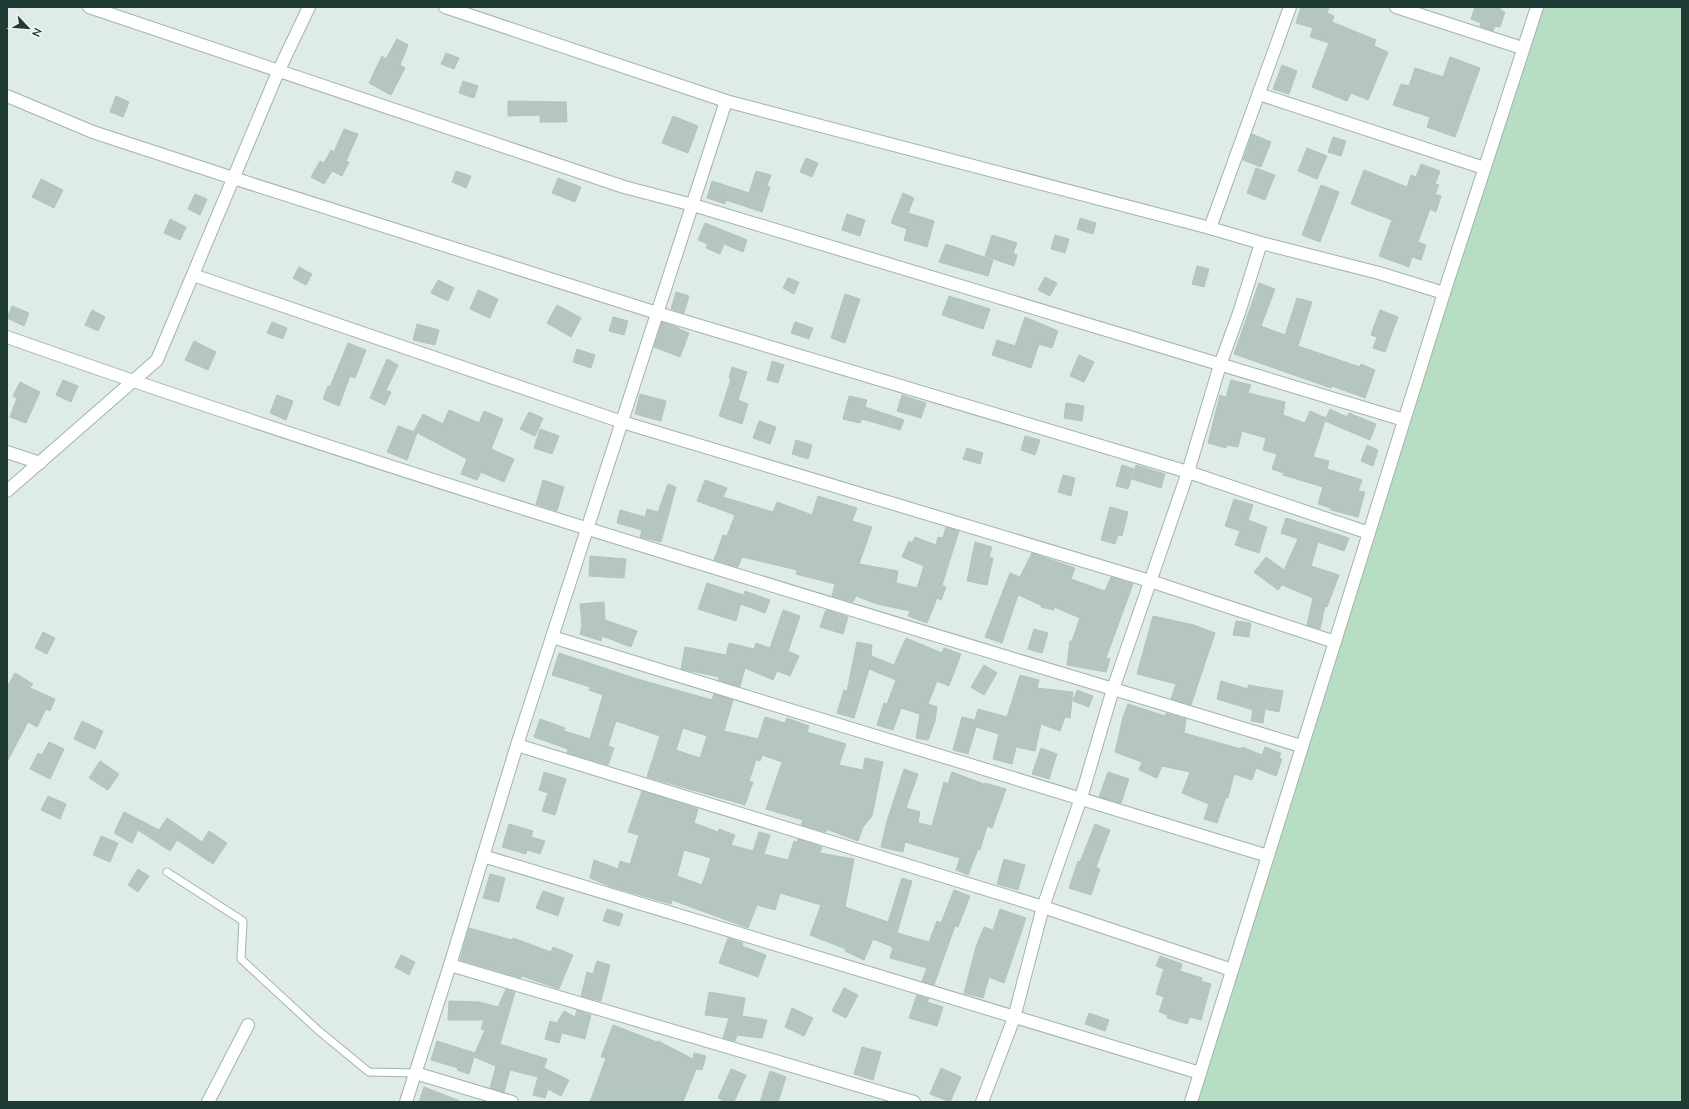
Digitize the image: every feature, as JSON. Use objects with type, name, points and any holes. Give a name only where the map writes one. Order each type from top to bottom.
[{"type":"street","points":[[88,7],[624,187],[693,204],[1220,366],[1404,420]]},
{"type":"street","points":[[7,491],[134,382],[157,360],[278,72],[309,7]]},
{"type":"street","points":[[445,7],[726,101],[1379,273],[1444,293]]},
{"type":"street","points":[[1210,228],[1290,7]]},
{"type":"street","points":[[1396,7],[1522,48]]},
{"type":"street","points":[[1191,1102],[1301,746],[1444,293],[1522,48],[1537,7]]},
{"type":"street","points":[[1259,94],[1484,168]]},
{"type":"street","points":[[7,96],[93,132],[233,178],[657,313],[1188,472],[1369,533]]},
{"type":"street","points":[[406,1102],[586,529],[726,101]]},
{"type":"street","points":[[982,1102],[1014,1018],[1043,907],[1080,798],[1113,689],[1188,472],[1220,366],[1239,313],[1261,243]]},
{"type":"street","points":[[193,275],[622,422],[1150,581],[1335,642]]},
{"type":"street","points":[[7,337],[134,382],[586,529],[1301,746]]},
{"type":"street","points":[[7,452],[40,463]]},
{"type":"street","points":[[552,637],[1268,856]]},
{"type":"street","points":[[517,745],[1043,907],[1232,970]]},
{"type":"street","points":[[483,856],[1014,1018],[1200,1073]]},
{"type":"street","points":[[450,965],[914,1102]]},
{"type":"street","points":[[208,1102],[248,1025]]},
{"type":"street","points":[[415,1073],[512,1102]]},
{"type":"lane","points":[[167,872],[243,921],[241,959],[319,1031],[369,1072],[415,1073]]},
{"type":"green space","points":[[1541,7],[1682,7],[1682,1102],[1193,1102]]},
{"type":"building","points":[[1301,7],[1329,7],[1327,13],[1334,16],[1332,22],[1376,40],[1374,46],[1388,52],[1368,100],[1351,93],[1347,101],[1312,87],[1329,43],[1310,37],[1313,28],[1296,23]]},
{"type":"building","points":[[1475,7],[1501,7],[1500,10],[1505,12],[1500,27],[1495,26],[1493,31],[1480,26],[1481,23],[1471,19]]},
{"type":"building","points":[[397,39],[408,45],[400,65],[405,68],[391,95],[369,83],[382,56],[386,59]]},
{"type":"building","points":[[446,53],[459,58],[454,69],[441,64]]},
{"type":"building","points":[[1450,57],[1480,68],[1455,137],[1427,127],[1430,117],[1393,105],[1401,84],[1409,86],[1415,68],[1443,77]]},
{"type":"building","points":[[1282,65],[1297,71],[1289,94],[1273,89]]},
{"type":"building","points":[[463,81],[478,86],[474,98],[459,93]]},
{"type":"building","points":[[116,96],[129,102],[123,117],[110,112]]},
{"type":"building","points":[[508,101],[566,102],[567,122],[540,122],[540,115],[508,116]]},
{"type":"building","points":[[673,116],[698,126],[688,153],[662,143]]},
{"type":"building","points":[[344,129],[358,134],[346,161],[349,162],[342,176],[332,171],[324,184],[311,177],[320,161],[324,163],[331,150],[334,152]]},
{"type":"building","points":[[1252,134],[1271,142],[1261,167],[1243,160]]},
{"type":"building","points":[[1333,137],[1346,141],[1341,156],[1328,152]]},
{"type":"building","points":[[1307,148],[1327,156],[1317,179],[1298,171]]},
{"type":"building","points":[[806,158],[818,163],[812,177],[800,172]]},
{"type":"building","points":[[1421,164],[1440,171],[1435,184],[1439,185],[1435,194],[1441,196],[1436,212],[1430,209],[1418,242],[1426,245],[1421,260],[1412,257],[1409,267],[1379,256],[1392,220],[1351,204],[1364,170],[1407,187],[1411,175],[1416,177]]},
{"type":"building","points":[[1256,168],[1275,175],[1265,200],[1247,193]]},
{"type":"building","points":[[456,171],[471,176],[466,188],[452,182]]},
{"type":"building","points":[[756,171],[771,175],[767,186],[770,187],[762,212],[726,200],[725,204],[707,198],[712,181],[749,193]]},
{"type":"building","points":[[558,178],[581,187],[575,202],[552,193]]},
{"type":"building","points":[[41,179],[63,190],[54,208],[32,197]]},
{"type":"building","points":[[1321,185],[1339,192],[1320,242],[1302,235]]},
{"type":"building","points":[[903,193],[914,198],[908,213],[934,221],[927,247],[904,240],[907,229],[891,223]]},
{"type":"building","points":[[195,194],[207,199],[200,215],[188,209]]},
{"type":"building","points":[[847,214],[865,220],[860,236],[842,230]]},
{"type":"building","points":[[1080,218],[1096,223],[1093,234],[1077,229]]},
{"type":"building","points":[[170,219],[186,227],[180,240],[164,233]]},
{"type":"building","points":[[705,223],[747,240],[743,252],[724,244],[720,254],[706,248],[708,244],[698,240]]},
{"type":"building","points":[[992,235],[1017,243],[1013,253],[1017,255],[1014,266],[985,256]]},
{"type":"building","points":[[1055,235],[1069,239],[1065,253],[1051,249]]},
{"type":"building","points":[[946,244],[993,260],[988,276],[939,262]]},
{"type":"building","points":[[1197,266],[1209,269],[1204,287],[1192,284]]},
{"type":"building","points":[[299,267],[312,274],[306,285],[293,278]]},
{"type":"building","points":[[1045,277],[1057,283],[1050,296],[1038,290]]},
{"type":"building","points":[[788,278],[799,282],[794,294],[783,288]]},
{"type":"building","points":[[438,280],[454,288],[448,301],[431,293]]},
{"type":"building","points":[[1259,283],[1275,289],[1261,326],[1285,335],[1297,298],[1312,302],[1298,346],[1360,367],[1361,364],[1375,370],[1365,398],[1332,386],[1331,388],[1234,354]]},
{"type":"building","points":[[478,290],[498,299],[490,318],[470,309]]},
{"type":"building","points":[[676,292],[689,296],[684,313],[671,309]]},
{"type":"building","points":[[845,294],[860,299],[845,343],[831,338]]},
{"type":"building","points":[[949,296],[990,309],[983,329],[942,315]]},
{"type":"building","points":[[557,305],[581,318],[571,337],[547,323]]},
{"type":"building","points":[[12,306],[29,313],[24,326],[7,318]]},
{"type":"building","points":[[92,310],[105,317],[98,331],[85,325]]},
{"type":"building","points":[[1380,310],[1398,317],[1385,352],[1373,348],[1377,337],[1371,335]]},
{"type":"building","points":[[613,317],[628,321],[624,335],[609,331]]},
{"type":"building","points":[[1025,317],[1058,331],[1052,348],[1039,344],[1031,368],[992,355],[997,340],[1015,346]]},
{"type":"building","points":[[272,322],[287,328],[283,339],[267,333]]},
{"type":"building","points":[[662,322],[689,333],[680,357],[654,347]]},
{"type":"building","points":[[795,322],[813,328],[809,339],[791,333]]},
{"type":"building","points":[[417,324],[439,330],[435,345],[413,340]]},
{"type":"building","points":[[194,341],[216,352],[208,370],[185,360]]},
{"type":"building","points":[[348,343],[366,350],[355,378],[350,376],[339,406],[323,399],[328,386],[330,387]]},
{"type":"building","points":[[577,349],[595,355],[591,368],[573,362]]},
{"type":"building","points":[[1079,355],[1094,362],[1084,382],[1070,376]]},
{"type":"building","points":[[387,359],[398,365],[386,390],[391,392],[385,405],[370,398]]},
{"type":"building","points":[[772,361],[784,365],[778,383],[767,380]]},
{"type":"building","points":[[732,367],[747,372],[738,400],[748,404],[742,424],[719,416],[731,379],[729,378]]},
{"type":"building","points":[[63,380],[78,386],[71,402],[56,395]]},
{"type":"building","points":[[1231,380],[1251,385],[1248,393],[1285,402],[1283,415],[1305,423],[1310,411],[1326,418],[1330,409],[1347,417],[1349,413],[1376,424],[1370,440],[1325,421],[1313,457],[1329,461],[1327,469],[1362,480],[1358,491],[1365,492],[1358,517],[1331,510],[1331,508],[1318,504],[1323,487],[1283,475],[1284,473],[1272,469],[1277,454],[1263,450],[1266,438],[1242,431],[1238,447],[1227,445],[1226,448],[1208,443],[1220,395],[1226,397]]},
{"type":"building","points":[[20,382],[40,392],[26,423],[10,417],[17,398],[13,396]]},
{"type":"building","points":[[640,394],[666,401],[661,421],[635,414]]},
{"type":"building","points":[[277,395],[293,401],[286,420],[270,413]]},
{"type":"building","points":[[902,395],[926,403],[921,418],[897,411]]},
{"type":"building","points":[[849,396],[867,400],[865,407],[904,420],[900,430],[862,419],[860,423],[843,419]]},
{"type":"building","points":[[1066,403],[1084,406],[1082,421],[1064,418]]},
{"type":"building","points":[[449,410],[479,423],[484,411],[503,419],[491,449],[514,459],[504,482],[481,472],[477,480],[461,474],[467,459],[414,431],[423,414],[443,424]]},
{"type":"building","points":[[529,412],[543,418],[535,436],[520,429]]},
{"type":"building","points":[[759,421],[776,427],[770,444],[753,438]]},
{"type":"building","points":[[398,426],[417,433],[407,460],[387,452]]},
{"type":"building","points":[[540,429],[559,436],[552,454],[534,448]]},
{"type":"building","points":[[1025,436],[1040,440],[1035,455],[1021,450]]},
{"type":"building","points":[[796,440],[812,445],[808,459],[792,454]]},
{"type":"building","points":[[1367,445],[1378,450],[1373,466],[1361,461]]},
{"type":"building","points":[[967,448],[983,453],[980,464],[963,459]]},
{"type":"building","points":[[1122,465],[1134,469],[1128,489],[1116,486]]},
{"type":"building","points":[[1136,465],[1165,474],[1161,488],[1132,479]]},
{"type":"building","points":[[1063,475],[1075,478],[1071,496],[1058,492]]},
{"type":"building","points":[[543,480],[564,487],[557,511],[536,504]]},
{"type":"building","points":[[705,480],[727,488],[723,497],[773,512],[777,502],[812,515],[818,496],[857,508],[852,521],[872,527],[859,564],[898,571],[896,583],[917,588],[924,566],[902,557],[909,541],[912,543],[915,537],[936,545],[938,537],[943,538],[946,527],[959,531],[942,585],[946,587],[941,600],[937,598],[927,623],[908,616],[910,611],[877,604],[856,596],[853,602],[832,596],[835,584],[796,574],[797,570],[742,557],[738,567],[714,560],[723,535],[727,536],[735,515],[697,501]]},
{"type":"building","points":[[668,484],[676,487],[661,542],[640,537],[642,530],[617,523],[620,510],[645,517],[647,509],[658,512]]},
{"type":"building","points":[[1234,499],[1253,505],[1248,520],[1267,527],[1259,553],[1235,545],[1240,531],[1225,526]]},
{"type":"building","points":[[1110,507],[1128,512],[1122,536],[1118,535],[1115,544],[1101,540]]},
{"type":"building","points":[[1286,518],[1349,538],[1344,551],[1318,542],[1311,566],[1339,575],[1327,607],[1325,606],[1320,629],[1307,625],[1313,598],[1282,585],[1278,590],[1254,572],[1266,557],[1284,570],[1298,539],[1281,533]]},
{"type":"building","points":[[975,542],[992,547],[989,557],[993,558],[987,585],[967,581]]},
{"type":"building","points":[[1032,553],[1075,568],[1071,579],[1105,591],[1111,577],[1133,584],[1106,658],[1110,659],[1106,672],[1067,665],[1070,641],[1072,641],[1080,618],[1054,607],[1054,610],[1041,607],[1041,605],[1018,595],[1002,643],[985,637],[1010,573],[1020,577]]},
{"type":"building","points":[[590,556],[626,559],[624,578],[589,576]]},
{"type":"building","points":[[707,583],[743,595],[736,621],[698,609]]},
{"type":"building","points":[[745,591],[770,600],[765,613],[741,604]]},
{"type":"building","points":[[604,602],[605,620],[637,631],[631,647],[602,636],[601,641],[580,634],[582,625],[580,604]]},
{"type":"building","points":[[783,610],[800,616],[788,651],[799,656],[790,676],[777,671],[773,680],[745,668],[740,687],[718,680],[719,677],[681,669],[685,647],[726,655],[729,643],[754,649],[756,643],[770,648]]},
{"type":"building","points":[[827,610],[848,617],[843,634],[820,627]]},
{"type":"building","points":[[1153,616],[1194,625],[1215,633],[1191,705],[1171,699],[1176,684],[1137,674]]},
{"type":"building","points":[[1236,621],[1251,623],[1249,637],[1233,635]]},
{"type":"building","points":[[1034,629],[1048,633],[1042,653],[1028,649]]},
{"type":"building","points":[[43,632],[55,638],[47,654],[35,648]]},
{"type":"building","points":[[906,638],[942,653],[944,648],[961,654],[949,686],[937,681],[928,704],[937,707],[935,721],[928,740],[916,738],[920,714],[901,708],[893,730],[877,725],[884,703],[887,704],[896,680],[869,669],[854,718],[837,713],[844,690],[847,691],[857,642],[872,645],[871,656],[894,665]]},
{"type":"building","points":[[559,653],[634,678],[712,700],[714,694],[733,700],[724,731],[758,739],[765,717],[785,723],[787,718],[809,726],[807,732],[846,744],[839,765],[863,770],[865,758],[883,762],[872,816],[863,827],[858,841],[826,829],[826,832],[801,825],[803,820],[766,809],[782,762],[762,755],[760,761],[756,760],[749,781],[753,782],[745,805],[647,777],[660,736],[616,721],[608,746],[614,748],[608,765],[567,753],[568,749],[534,737],[540,719],[565,728],[564,731],[590,739],[603,695],[589,690],[590,687],[552,675]],"holes":[[[683,728],[707,736],[700,758],[676,750]]]},
{"type":"building","points":[[984,665],[997,673],[984,695],[971,687]]},
{"type":"building","points":[[15,673],[33,684],[30,688],[55,699],[50,711],[46,709],[37,727],[28,722],[7,762],[7,687]]},
{"type":"building","points":[[1020,675],[1039,680],[1037,688],[1073,692],[1070,718],[1065,717],[1060,731],[1041,724],[1035,751],[1016,747],[1012,764],[993,759],[999,734],[976,727],[968,754],[953,750],[962,717],[975,720],[978,709],[1007,717]]},
{"type":"building","points":[[1221,681],[1248,689],[1248,685],[1283,691],[1279,712],[1265,709],[1263,723],[1251,721],[1253,710],[1217,699]]},
{"type":"building","points":[[1077,690],[1093,696],[1089,707],[1073,701]]},
{"type":"building","points":[[1128,704],[1165,716],[1166,713],[1186,719],[1184,733],[1241,749],[1242,747],[1262,755],[1265,747],[1281,753],[1279,758],[1282,759],[1276,776],[1256,768],[1252,780],[1234,774],[1228,798],[1226,797],[1217,823],[1204,819],[1209,804],[1182,793],[1190,772],[1162,766],[1157,778],[1139,770],[1142,762],[1115,752],[1123,717]]},
{"type":"building","points":[[82,721],[103,731],[95,749],[74,739]]},
{"type":"building","points":[[49,742],[64,749],[50,779],[30,769],[38,753],[42,755]]},
{"type":"building","points":[[1041,748],[1057,754],[1049,779],[1032,774]]},
{"type":"building","points":[[100,761],[119,774],[108,790],[89,778]]},
{"type":"building","points":[[904,769],[918,774],[906,808],[920,812],[918,823],[932,826],[944,782],[948,784],[952,772],[984,784],[1006,789],[992,828],[987,826],[980,850],[978,849],[968,875],[956,870],[960,858],[905,842],[903,852],[881,847],[887,821]]},
{"type":"building","points":[[544,772],[566,779],[555,815],[542,811],[548,793],[539,790]]},
{"type":"building","points":[[1108,772],[1129,779],[1121,803],[1099,797]]},
{"type":"building","points":[[642,791],[698,809],[694,823],[718,832],[719,829],[735,835],[731,845],[753,851],[759,832],[770,835],[764,854],[788,860],[794,841],[797,842],[798,839],[822,847],[820,853],[854,859],[845,907],[888,922],[902,878],[912,881],[897,933],[929,942],[937,921],[941,923],[954,890],[970,896],[958,927],[955,926],[934,985],[922,981],[927,968],[890,958],[893,947],[873,939],[864,960],[845,951],[846,949],[810,935],[821,905],[780,893],[775,910],[757,905],[748,928],[672,900],[671,904],[612,887],[590,878],[594,860],[618,869],[620,861],[630,864],[639,835],[628,832]],"holes":[[[684,850],[711,858],[702,885],[677,876]]]},
{"type":"building","points":[[48,796],[66,804],[60,819],[41,810]]},
{"type":"building","points":[[124,812],[159,830],[167,818],[202,842],[209,831],[227,843],[213,864],[177,840],[170,851],[138,830],[132,843],[114,833]]},
{"type":"building","points":[[509,824],[533,831],[531,837],[545,841],[540,854],[527,850],[526,854],[502,847]]},
{"type":"building","points":[[1095,824],[1110,830],[1096,867],[1100,869],[1091,895],[1069,888],[1078,861],[1080,862]]},
{"type":"building","points":[[101,836],[118,843],[110,862],[93,855]]},
{"type":"building","points":[[1004,859],[1025,865],[1018,890],[997,884]]},
{"type":"building","points":[[138,869],[149,876],[138,892],[128,885]]},
{"type":"building","points":[[490,874],[505,878],[499,902],[483,898]]},
{"type":"building","points":[[543,891],[564,898],[558,916],[536,908]]},
{"type":"building","points":[[607,909],[623,914],[619,926],[603,921]]},
{"type":"building","points":[[1000,909],[1026,918],[1004,983],[989,977],[983,998],[964,993],[976,947],[984,927],[993,930]]},
{"type":"building","points":[[469,928],[512,940],[513,938],[551,952],[553,947],[573,955],[559,989],[522,976],[521,978],[460,960]]},
{"type":"building","points":[[728,938],[743,943],[742,946],[766,955],[758,977],[719,963]]},
{"type":"building","points":[[401,955],[415,962],[409,975],[395,967]]},
{"type":"building","points":[[1160,956],[1182,964],[1180,971],[1202,978],[1201,981],[1211,984],[1201,1020],[1190,1017],[1187,1024],[1167,1018],[1168,1015],[1159,1012],[1164,997],[1156,994],[1164,969],[1156,966]]},
{"type":"building","points":[[597,961],[610,965],[601,1001],[581,996],[587,972],[593,974]]},
{"type":"building","points":[[844,988],[858,995],[846,1018],[832,1011]]},
{"type":"building","points":[[506,989],[515,992],[500,1044],[547,1059],[544,1068],[569,1080],[561,1096],[548,1089],[545,1098],[533,1095],[538,1077],[510,1070],[504,1092],[490,1088],[496,1066],[474,1057],[469,1074],[457,1070],[458,1068],[431,1060],[437,1041],[475,1053],[485,1030],[481,1029],[484,1020],[448,1020],[449,1001],[479,1002],[498,1007]]},
{"type":"building","points":[[709,992],[745,998],[742,1016],[767,1020],[762,1038],[737,1035],[735,1041],[723,1038],[729,1018],[705,1015]]},
{"type":"building","points":[[917,995],[929,999],[927,1002],[943,1007],[937,1026],[909,1018]]},
{"type":"building","points":[[792,1008],[813,1018],[804,1036],[785,1027]]},
{"type":"building","points":[[577,1010],[591,1015],[585,1039],[562,1033],[559,1043],[545,1039],[550,1021],[557,1023],[564,1011],[575,1017]]},
{"type":"building","points":[[1089,1013],[1109,1020],[1105,1031],[1085,1024]]},
{"type":"building","points":[[613,1025],[657,1042],[658,1041],[693,1059],[694,1053],[706,1056],[702,1070],[696,1069],[683,1102],[590,1102],[606,1058],[601,1057]]},
{"type":"building","points":[[862,1047],[881,1052],[873,1080],[854,1074]]},
{"type":"building","points":[[941,1068],[961,1077],[950,1102],[930,1094]]},
{"type":"building","points":[[731,1069],[746,1075],[734,1102],[726,1102],[718,1098]]},
{"type":"building","points":[[770,1071],[786,1077],[778,1102],[760,1102]]},
{"type":"building","points":[[424,1087],[460,1101],[460,1102],[419,1102]]}]
